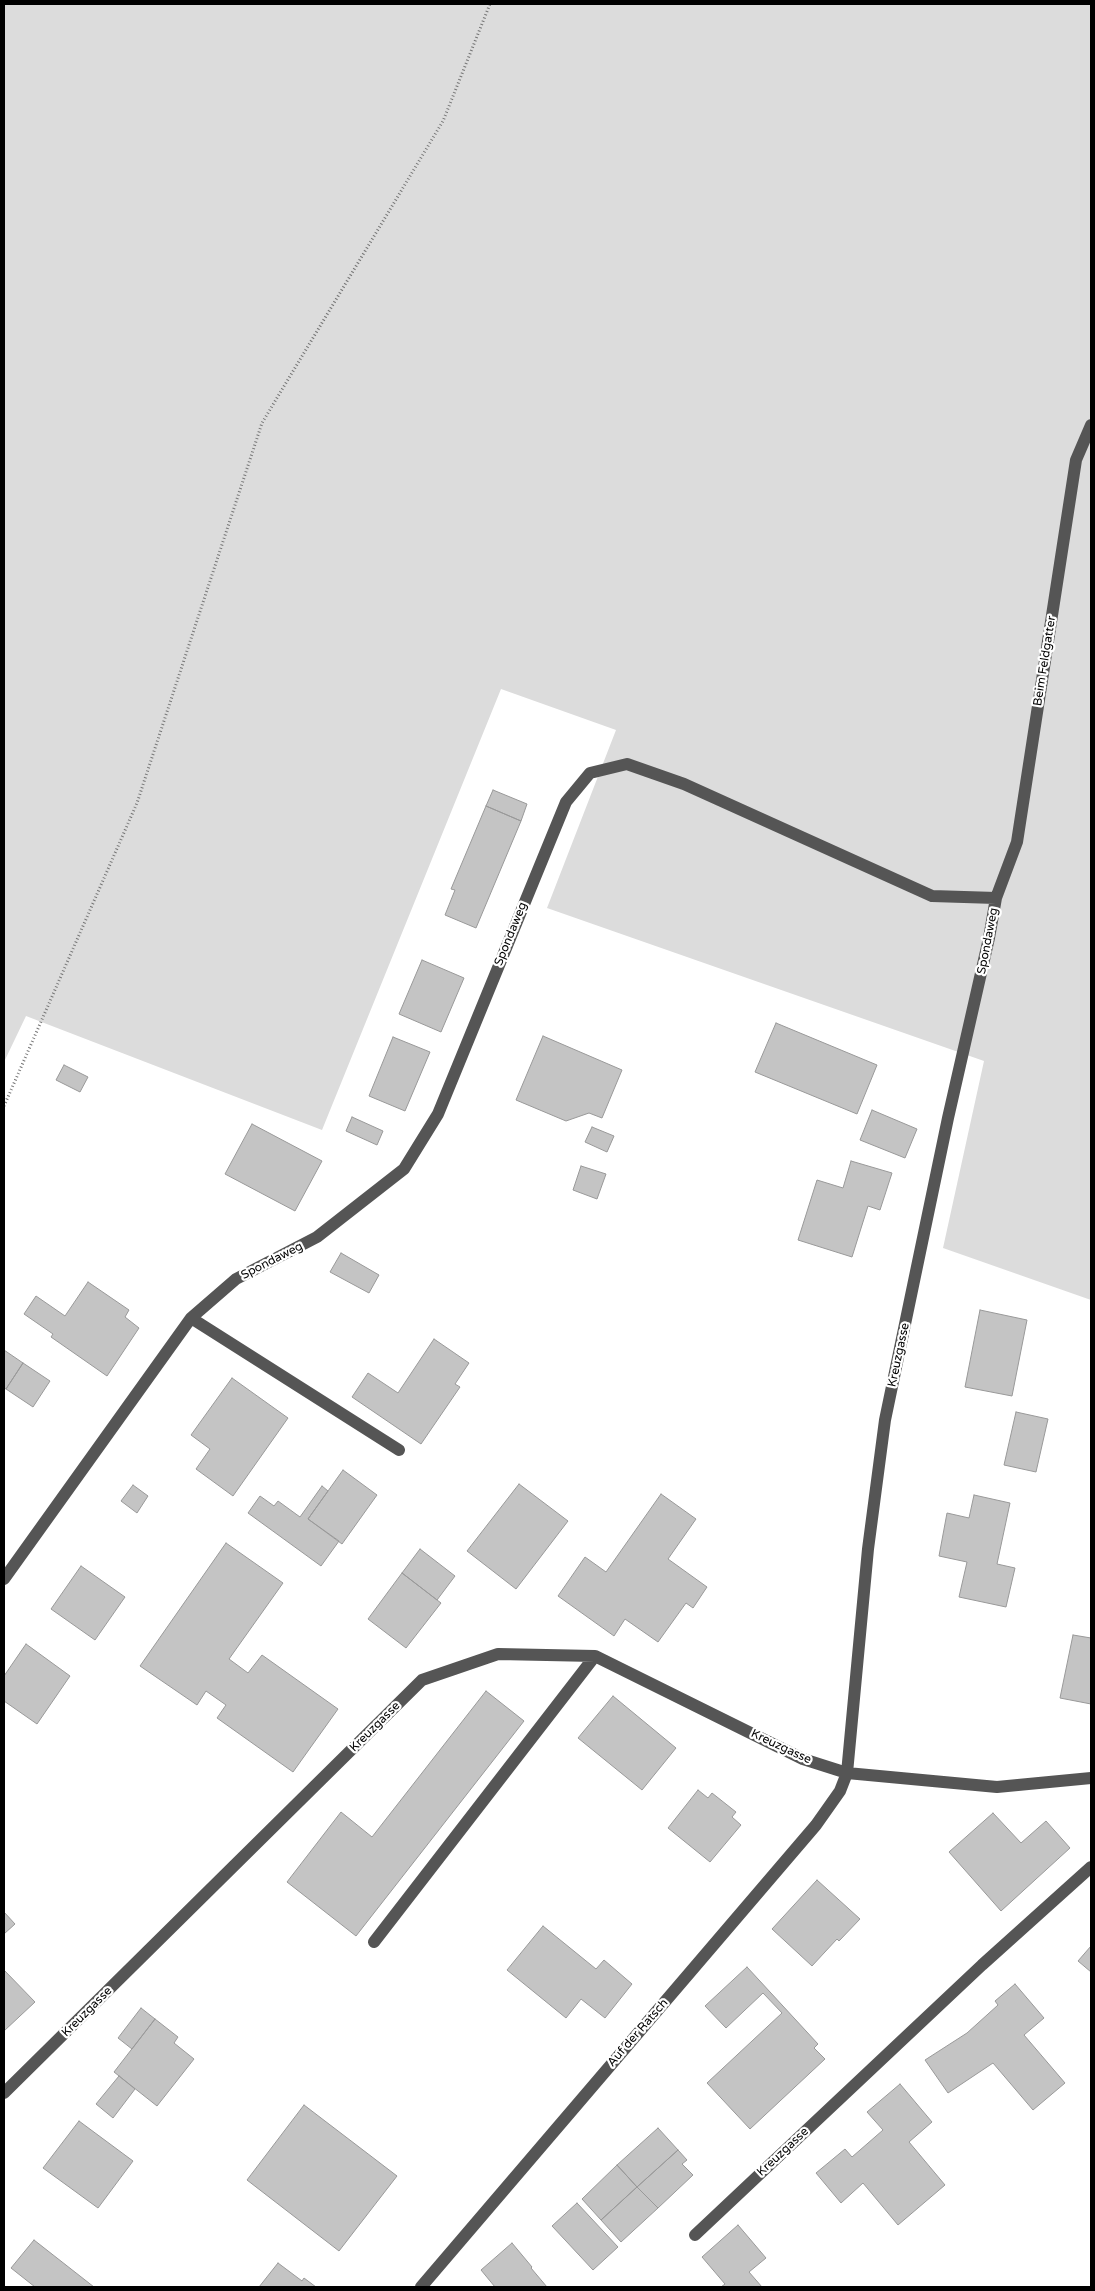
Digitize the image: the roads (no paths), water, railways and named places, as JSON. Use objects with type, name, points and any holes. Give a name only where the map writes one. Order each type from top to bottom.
[{"type":"street","name":"Beim Feldgatter","points":[[996,898],[1017,842],[1076,460],[1091,425]]},
{"type":"street","name":"Spondaweg","points":[[4,1580],[191,1318],[236,1279],[316,1237],[404,1169],[438,1114],[566,802],[590,773],[627,764],[684,784],[932,896],[996,898],[989,938],[948,1118]]},
{"type":"street","name":"Kreuzgasse","points":[[847,1773],[868,1549],[886,1420],[948,1118]]},
{"type":"street","points":[[191,1318],[399,1450]]},
{"type":"street","name":"Kreuzgasse","points":[[4,2094],[422,1680],[498,1654],[595,1656],[803,1759],[847,1773],[997,1787],[1091,1778]]},
{"type":"street","points":[[374,1942],[595,1656]]},
{"type":"street","name":"Auf der Ratsch","points":[[420,2287],[816,1825],[840,1791],[847,1773]]},
{"type":"street","name":"Kreuzgasse","points":[[695,2235],[982,1965],[1091,1867]]}]
